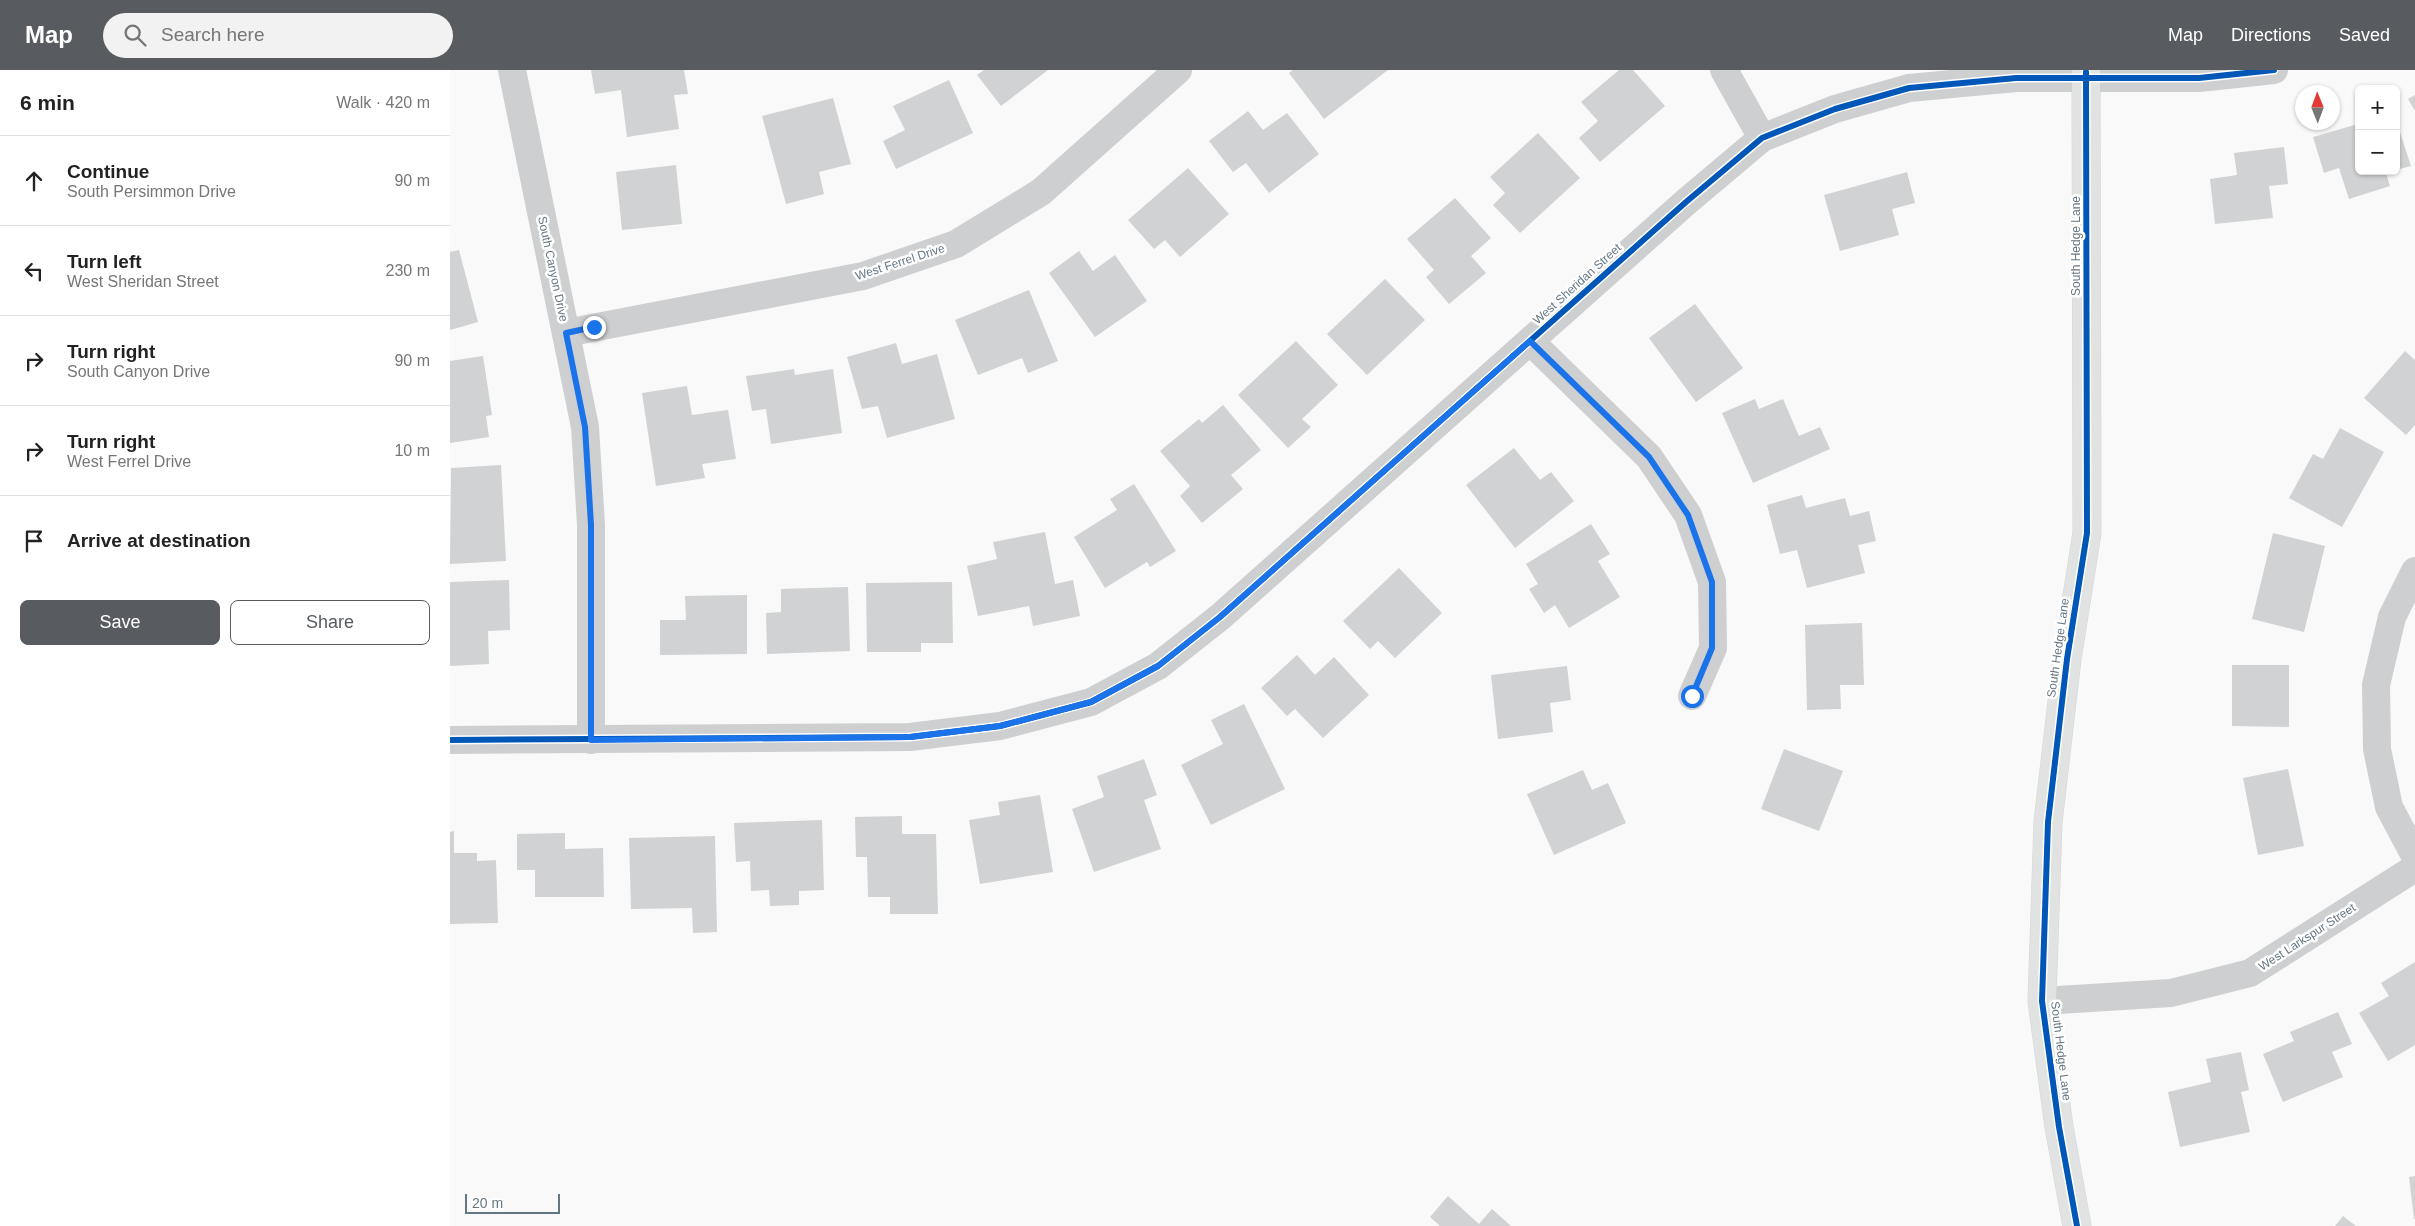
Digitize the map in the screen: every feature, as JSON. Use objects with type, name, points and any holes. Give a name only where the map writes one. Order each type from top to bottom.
[{"type":"street","name":"South Canyon Drive","points":[[512,70],[585,427],[591,525],[591,740]]},
{"type":"street","name":"West Ferrel Drive","points":[[566,333],[863,276],[956,244],[1041,192],[1178,70]]},
{"type":"street","points":[[1724,70],[1762,138]]},
{"type":"street","name":"West Sheridan Street","points":[[450,740],[910,737],[1000,726],[1091,702],[1158,666],[1220,617],[1686,202],[1762,138],[1835,109],[1909,88],[2016,78],[2086,74],[2199,78],[2274,70]]},
{"type":"street","name":"South Hedge Lane","points":[[2078,1226],[2059,1127],[2042,1001],[2048,822],[2067,658],[2087,533],[2086,74]]},
{"type":"street","points":[[1530,341],[1649,457],[1688,515],[1712,582],[1712,648],[1692,696]]},
{"type":"street","points":[[2415,571],[2392,616],[2376,685],[2377,750],[2389,807],[2415,856]]},
{"type":"street","name":"West Larkspur Street","points":[[2042,1001],[2171,993],[2250,973],[2415,868]]},
{"type":"building","points":[[591,70],[684,70],[688,94],[674,95],[679,129],[627,137],[621,90],[595,94]]},
{"type":"building","points":[[984,70],[1048,70],[1001,106],[977,75]]},
{"type":"building","points":[[1293,70],[1388,70],[1324,119],[1289,73]]},
{"type":"building","points":[[1619,70],[1633,70],[1665,106],[1600,162],[1579,138],[1598,121],[1581,102]]},
{"type":"building","points":[[949,80],[973,133],[896,169],[883,141],[905,130],[893,106]]},
{"type":"building","points":[[2415,95],[2415,111],[2408,99]]},
{"type":"building","points":[[833,98],[851,164],[819,172],[824,194],[786,204],[762,116]]},
{"type":"building","points":[[1248,111],[1263,130],[1287,113],[1319,154],[1269,193],[1246,163],[1233,172],[1209,141]]},
{"type":"building","points":[[2355,125],[2355,175],[2387,175],[2390,186],[2349,199],[2339,168],[2324,173],[2313,137]]},
{"type":"building","points":[[2400,132],[2411,166],[2400,169]]},
{"type":"building","points":[[1538,133],[1580,178],[1520,233],[1493,205],[1505,193],[1490,177]]},
{"type":"building","points":[[2284,147],[2288,184],[2269,186],[2273,218],[2215,224],[2210,179],[2237,175],[2234,153]]},
{"type":"building","points":[[676,165],[682,224],[622,230],[616,172]]},
{"type":"building","points":[[1188,168],[1229,214],[1180,257],[1165,240],[1154,249],[1128,220]]},
{"type":"building","points":[[1907,172],[1915,203],[1892,209],[1899,235],[1840,251],[1824,195]]},
{"type":"building","points":[[1455,198],[1491,238],[1471,256],[1486,273],[1449,304],[1426,277],[1434,270],[1407,239]]},
{"type":"building","points":[[459,250],[478,322],[450,330],[450,252]]},
{"type":"building","points":[[1079,251],[1093,271],[1115,255],[1147,301],[1095,337],[1049,273]]},
{"type":"building","points":[[1385,279],[1425,320],[1367,375],[1327,334]]},
{"type":"building","points":[[1029,290],[1058,361],[1028,373],[1022,358],[978,375],[955,320]]},
{"type":"building","points":[[1695,304],[1743,368],[1696,402],[1649,338]]},
{"type":"building","points":[[1296,341],[1338,385],[1302,419],[1311,427],[1288,448],[1238,395]]},
{"type":"building","points":[[896,343],[902,364],[937,354],[955,419],[887,438],[878,406],[862,409],[847,357]]},
{"type":"building","points":[[2405,351],[2415,360],[2415,425],[2406,435],[2364,398]]},
{"type":"building","points":[[483,356],[492,415],[486,416],[489,437],[450,443],[450,361]]},
{"type":"building","points":[[794,369],[795,375],[833,369],[842,433],[771,444],[766,409],[752,411],[746,376]]},
{"type":"building","points":[[687,386],[692,415],[728,410],[736,459],[702,464],[705,478],[656,486],[642,393]]},
{"type":"building","points":[[1755,399],[1759,409],[1783,399],[1799,436],[1820,427],[1830,449],[1753,483],[1722,413]]},
{"type":"building","points":[[1223,405],[1261,450],[1231,475],[1243,489],[1202,523],[1180,496],[1190,486],[1160,451],[1199,419],[1202,423]]},
{"type":"building","points":[[2340,428],[2384,452],[2342,527],[2289,498],[2313,454],[2323,459]]},
{"type":"building","points":[[1514,448],[1540,480],[1551,472],[1574,501],[1515,548],[1466,485]]},
{"type":"building","points":[[501,465],[506,561],[450,564],[451,468]]},
{"type":"building","points":[[1134,484],[1176,551],[1150,567],[1147,562],[1105,588],[1074,537],[1117,510],[1110,499]]},
{"type":"building","points":[[1802,495],[1806,508],[1845,498],[1850,516],[1869,511],[1876,541],[1858,545],[1865,573],[1807,588],[1797,550],[1780,554],[1767,505]]},
{"type":"building","points":[[1591,524],[1610,554],[1598,561],[1620,597],[1569,628],[1555,605],[1544,613],[1529,589],[1538,584],[1526,564]]},
{"type":"building","points":[[1045,532],[1055,584],[1073,580],[1080,616],[1033,626],[1029,606],[978,616],[967,566],[997,559],[993,542]]},
{"type":"building","points":[[2273,533],[2325,546],[2304,632],[2252,619]]},
{"type":"building","points":[[1399,568],[1442,613],[1395,658],[1378,641],[1370,649],[1343,621]]},
{"type":"building","points":[[509,580],[510,630],[488,631],[489,664],[450,666],[450,582]]},
{"type":"building","points":[[952,582],[953,643],[921,643],[921,652],[867,652],[866,583]]},
{"type":"building","points":[[848,587],[850,651],[767,654],[766,613],[781,612],[781,589]]},
{"type":"building","points":[[747,595],[747,654],[660,655],[660,620],[686,620],[685,596]]},
{"type":"building","points":[[1862,623],[1864,685],[1840,685],[1841,709],[1807,710],[1805,625]]},
{"type":"building","points":[[1297,655],[1315,675],[1334,657],[1369,695],[1323,738],[1295,709],[1287,716],[1261,688]]},
{"type":"building","points":[[2232,665],[2289,665],[2289,727],[2232,726]]},
{"type":"building","points":[[1567,666],[1571,700],[1550,703],[1553,732],[1498,739],[1491,675]]},
{"type":"building","points":[[1244,704],[1285,789],[1211,825],[1181,765],[1223,744],[1211,720]]},
{"type":"building","points":[[1784,749],[1843,771],[1819,831],[1761,809]]},
{"type":"building","points":[[1144,759],[1157,795],[1144,800],[1161,849],[1094,872],[1072,809],[1104,797],[1097,776]]},
{"type":"building","points":[[2288,769],[2304,846],[2258,855],[2243,778]]},
{"type":"building","points":[[1583,770],[1592,790],[1608,783],[1626,823],[1554,855],[1527,794]]},
{"type":"building","points":[[1040,795],[1053,872],[980,884],[969,820],[1000,815],[998,802]]},
{"type":"building","points":[[902,816],[902,834],[936,834],[938,914],[890,914],[890,897],[868,897],[867,857],[856,857],[855,817]]},
{"type":"building","points":[[822,820],[824,890],[799,891],[799,905],[770,906],[769,890],[751,891],[750,861],[736,862],[734,823]]},
{"type":"building","points":[[454,831],[454,853],[477,853],[477,861],[496,860],[498,923],[450,924],[450,832]]},
{"type":"building","points":[[565,833],[565,849],[603,848],[604,897],[535,897],[535,870],[517,870],[517,834]]},
{"type":"building","points":[[715,836],[717,932],[693,933],[692,908],[631,909],[629,838]]},
{"type":"building","points":[[2415,962],[2415,1045],[2388,1061],[2359,1013],[2389,996],[2381,983]]},
{"type":"building","points":[[2338,1012],[2352,1044],[2332,1052],[2343,1077],[2283,1102],[2263,1054],[2294,1041],[2290,1032]]},
{"type":"building","points":[[2241,1052],[2249,1090],[2241,1092],[2250,1132],[2180,1147],[2168,1092],[2211,1082],[2206,1059]]},
{"type":"building","points":[[2415,1176],[2415,1219],[2414,1219],[2409,1177]]},
{"type":"building","points":[[1448,1196],[1479,1224],[1492,1209],[1511,1226],[1440,1226],[1430,1217]]},
{"type":"building","points":[[2343,1216],[2356,1226],[2335,1226]]},
{"type":"cycle path","points":[[450,740],[910,737],[1000,726],[1091,702],[1158,666],[1220,617],[1686,202],[1762,138],[1835,109],[1909,88],[2016,78],[2199,78],[2274,70]]},
{"type":"cycle path","points":[[2077,1226],[2059,1127],[2042,1001],[2048,822],[2067,659],[2087,533],[2086,72]]},
{"type":"route","points":[[594,327],[566,333],[585,427],[591,525],[591,740],[910,737],[1000,726],[1091,702],[1158,666],[1220,617],[1530,341],[1649,457],[1688,515],[1712,582],[1712,648],[1692,696]]}]
